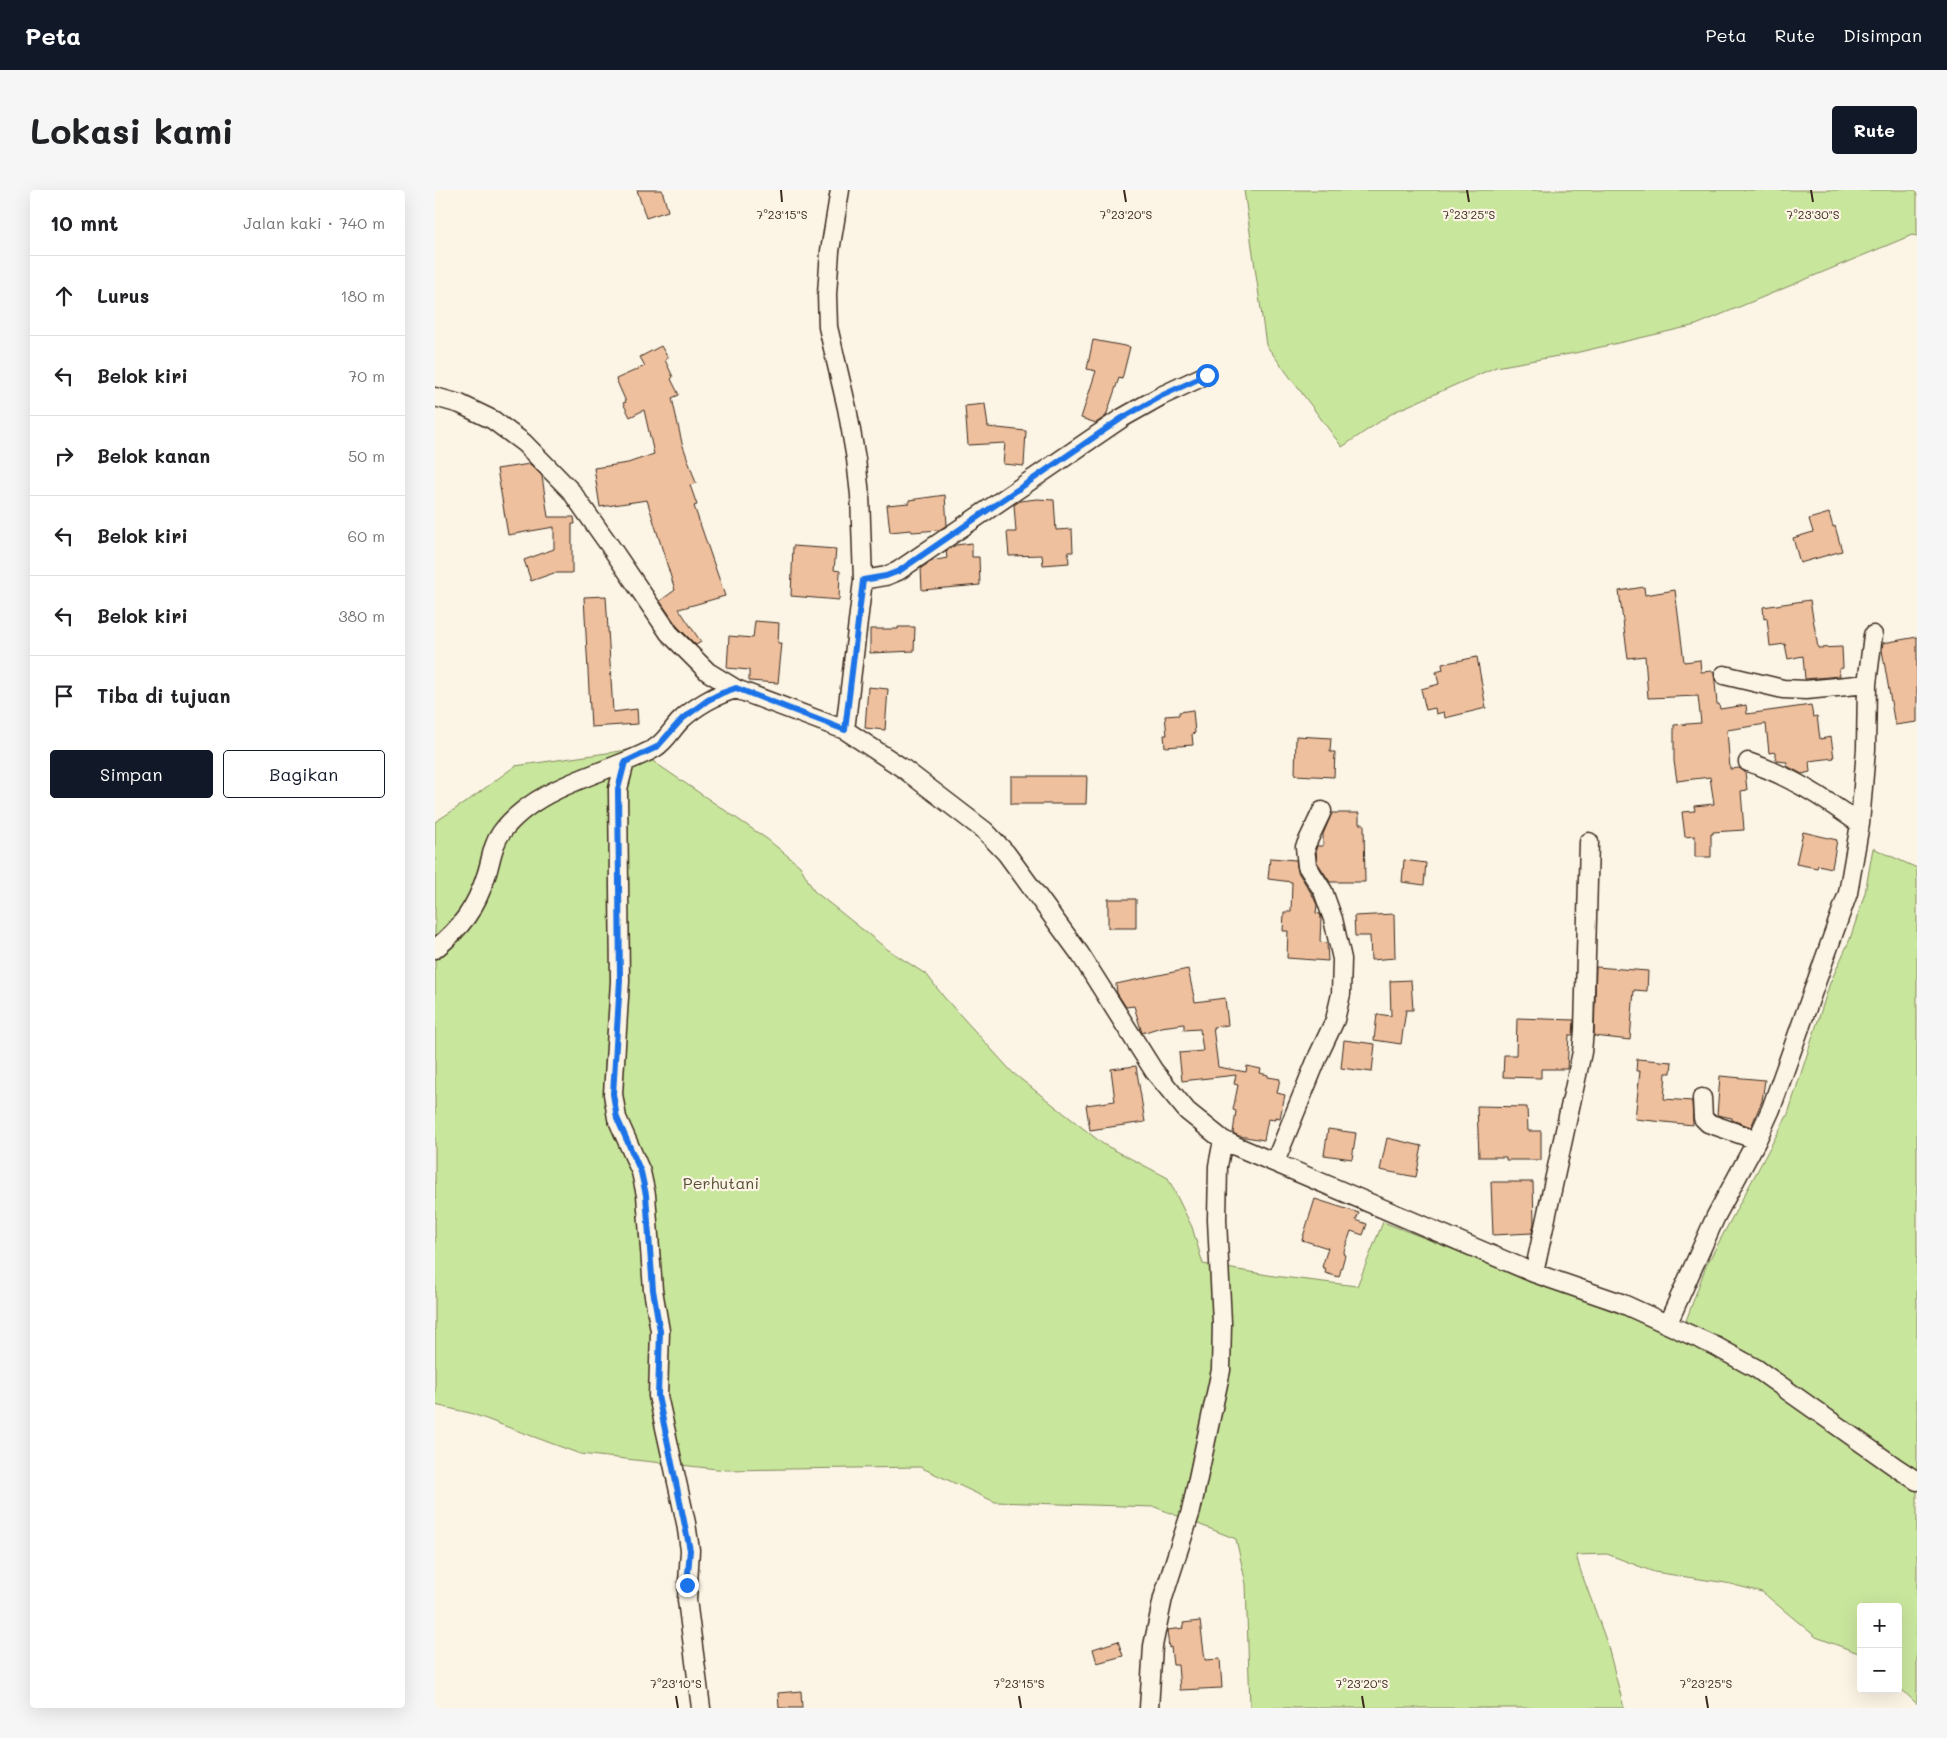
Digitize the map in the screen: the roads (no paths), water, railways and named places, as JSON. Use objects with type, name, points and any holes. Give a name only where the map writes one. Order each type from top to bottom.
[{"type":"street","points":[[840,190],[830,251],[827,294],[828,327],[847,408],[859,486],[863,580],[845,730]]},
{"type":"street","points":[[863,580],[886,576],[899,571],[1122,418],[1161,396],[1207,375]]},
{"type":"street","points":[[435,397],[460,404],[493,420],[524,443],[571,491],[669,633],[708,672],[736,688],[845,730],[904,769],[985,831],[1006,853],[1080,954],[1154,1071],[1187,1111],[1223,1140],[1534,1273],[1621,1302],[1668,1324],[1757,1369],[1917,1481]]},
{"type":"street","points":[[1668,1324],[1716,1216],[1757,1140],[1775,1100],[1848,893],[1860,824],[1866,749],[1867,684],[1873,635]]},
{"type":"street","points":[[1724,675],[1783,689],[1806,690],[1867,684]]},
{"type":"street","points":[[435,949],[463,922],[474,906],[486,877],[496,841],[512,820],[538,800],[571,783],[657,747],[682,719],[708,700],[736,688]]},
{"type":"street","points":[[625,762],[618,789],[620,980],[613,1094],[617,1118],[641,1172],[646,1195],[653,1290],[660,1331],[658,1396],[690,1550],[687,1600],[701,1708]]},
{"type":"street","points":[[1748,762],[1771,769],[1800,785],[1833,804],[1860,824]]},
{"type":"street","points":[[1275,1162],[1319,1054],[1335,1020],[1341,994],[1342,960],[1333,919],[1323,891],[1307,866],[1305,847],[1321,811]]},
{"type":"street","points":[[1534,1273],[1582,1052],[1589,842]]},
{"type":"street","points":[[1702,1098],[1703,1118],[1708,1123],[1757,1140]]},
{"type":"street","points":[[1149,1708],[1153,1646],[1163,1598],[1191,1511],[1205,1455],[1221,1370],[1222,1323],[1217,1220],[1218,1166],[1223,1140]]},
{"type":"park label","name":"Perhutani","points":[[721,1182]]}]
